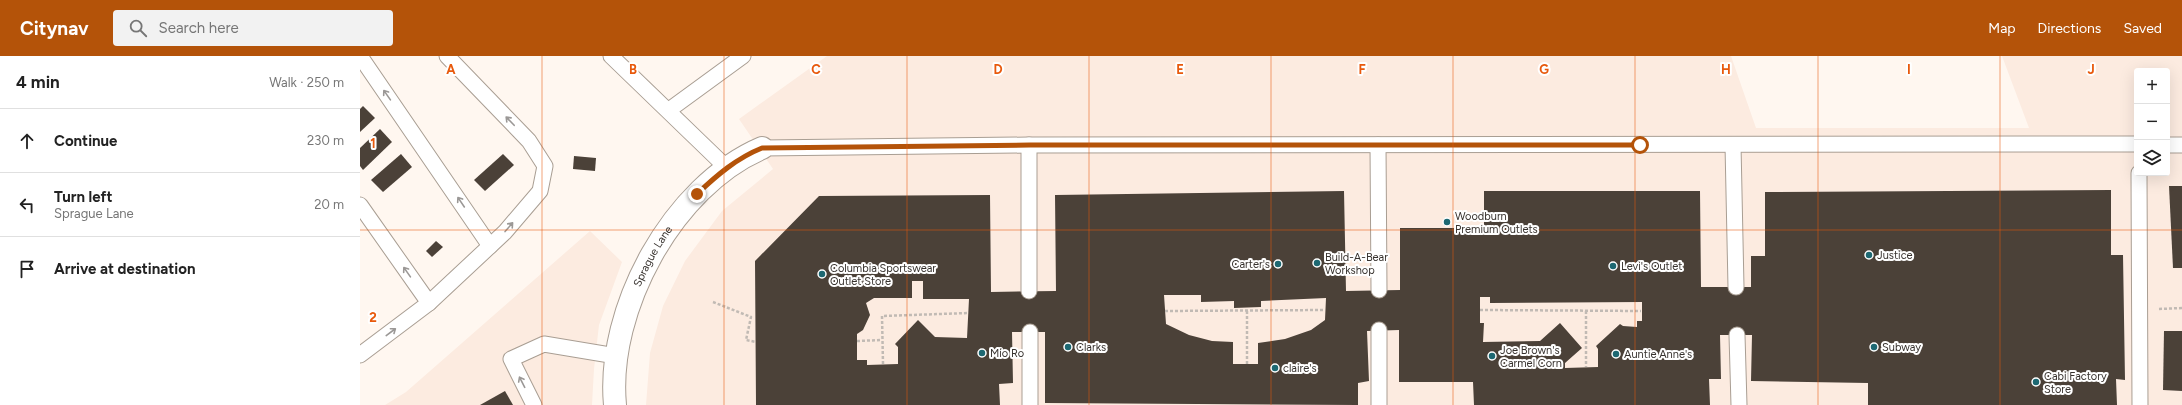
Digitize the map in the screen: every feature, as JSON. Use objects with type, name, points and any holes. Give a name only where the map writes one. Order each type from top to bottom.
[{"type":"street","name":"Sprague Lane","points":[[615,405],[616,356],[624,320],[640,280],[663,237],[697,194],[727,168],[746,155],[762,148]]},
{"type":"lane","points":[[360,56],[490,246]]},
{"type":"lane","points":[[360,355],[429,304],[505,232],[540,191],[545,166],[529,141],[447,56]]},
{"type":"lane","points":[[612,56],[727,168]]},
{"type":"lane","points":[[668,110],[743,56]]},
{"type":"lane","points":[[1378,144],[1379,290]]},
{"type":"lane","points":[[762,148],[1030,145],[2134,144]]},
{"type":"lane","points":[[1029,291],[1030,145]]},
{"type":"lane","points":[[1733,145],[1736,287]]},
{"type":"lane","points":[[2170,145],[2182,145]]},
{"type":"lane","points":[[2138,176],[2140,405]]},
{"type":"lane","points":[[360,205],[429,304]]},
{"type":"lane","points":[[1379,330],[1379,405]]},
{"type":"lane","points":[[1030,332],[1030,405]]},
{"type":"lane","points":[[1737,335],[1739,405]]},
{"type":"lane","points":[[534,405],[511,359],[544,344],[616,356]]},
{"type":"path","points":[[713,302],[751,317],[746,340],[756,342]]},
{"type":"path","points":[[1165,311],[1325,310]]},
{"type":"path","points":[[1480,310],[1642,311]]},
{"type":"path","points":[[1247,311],[1247,364]]},
{"type":"path","points":[[1586,311],[1586,367]]},
{"type":"path","points":[[883,364],[882,316],[969,314]]},
{"type":"path","points":[[857,341],[882,340]]},
{"type":"shaded area","name":"Woodburn Premium Outlets","points":[[827,56],[1731,56],[1756,128],[2029,128],[2002,56],[2182,56],[2182,405],[646,405],[650,353],[663,306],[685,261],[722,211],[773,169],[739,119]]},
{"type":"shaded area","points":[[590,231],[622,262],[599,325],[592,405],[385,405],[406,392]]},
{"type":"building","points":[[363,106],[375,118],[360,132],[360,109]]},
{"type":"building","points":[[380,129],[392,142],[363,170],[360,166],[360,148]]},
{"type":"building","points":[[401,154],[412,167],[383,192],[371,180]]},
{"type":"building","points":[[503,154],[514,165],[485,191],[474,180]]},
{"type":"building","points":[[574,156],[596,158],[595,171],[573,169]]},
{"type":"building","points":[[2169,186],[2182,186],[2182,268],[2173,268]]},
{"type":"building","points":[[2111,190],[2111,255],[2123,255],[2125,380],[2116,379],[2117,405],[1868,405],[1868,383],[1751,381],[1752,335],[1720,335],[1721,379],[1709,379],[1710,405],[1474,405],[1473,382],[1399,382],[1399,330],[1367,331],[1369,381],[1358,383],[1358,405],[1045,403],[1045,332],[1012,332],[1013,383],[999,384],[1000,405],[756,405],[755,261],[819,196],[990,195],[991,292],[1056,291],[1055,195],[1344,191],[1346,291],[1400,290],[1400,228],[1484,228],[1484,191],[1700,191],[1701,287],[1751,287],[1751,256],[1765,256],[1765,192]],"holes":[[[912,281],[923,281],[923,299],[969,299],[967,338],[935,337],[918,320],[895,344],[898,347],[898,364],[867,365],[867,360],[857,360],[857,334],[863,330],[870,315],[866,303],[874,298],[912,298]],[[1164,295],[1201,295],[1201,302],[1234,301],[1234,308],[1261,307],[1261,301],[1326,298],[1325,320],[1311,330],[1285,339],[1258,343],[1258,364],[1233,364],[1233,342],[1212,341],[1189,335],[1166,324]],[[1480,297],[1490,297],[1490,303],[1642,302],[1642,321],[1637,321],[1637,327],[1623,326],[1620,324],[1596,346],[1598,349],[1598,367],[1565,368],[1565,363],[1582,348],[1560,323],[1540,341],[1483,342],[1484,323],[1480,323]]]},
{"type":"building","points":[[436,241],[443,247],[432,257],[426,251]]},
{"type":"building","points":[[2164,331],[2182,331],[2182,391],[2163,390]]},
{"type":"building","points":[[505,391],[513,405],[480,405]]},
{"type":"place","name":"Woodburn Premium Outlets","points":[[1447,222]]},
{"type":"place","name":"Justice","points":[[1869,255]]},
{"type":"place","name":"Build-A-Bear Workshop","points":[[1317,263]]},
{"type":"place","name":"Carter's","points":[[1278,264]]},
{"type":"place","name":"Levi's Outlet","points":[[1613,266]]},
{"type":"place","name":"Columbia Sportswear Outlet Store","points":[[822,274]]},
{"type":"place","name":"Clarks","points":[[1068,347]]},
{"type":"place","name":"Subway","points":[[1874,347]]},
{"type":"place","name":"Mio Ro","points":[[982,353]]},
{"type":"place","name":"Auntie Anne's","points":[[1616,354]]},
{"type":"place","name":"Joe Brown's Carmel Corn","points":[[1492,356]]},
{"type":"place","name":"claire's","points":[[1275,368]]},
{"type":"place","name":"Cabi Factory Store","points":[[2036,382]]},
{"type":"route","points":[[697,194],[711,180],[727,168],[746,155],[762,148],[1030,145],[1640,145]]}]
